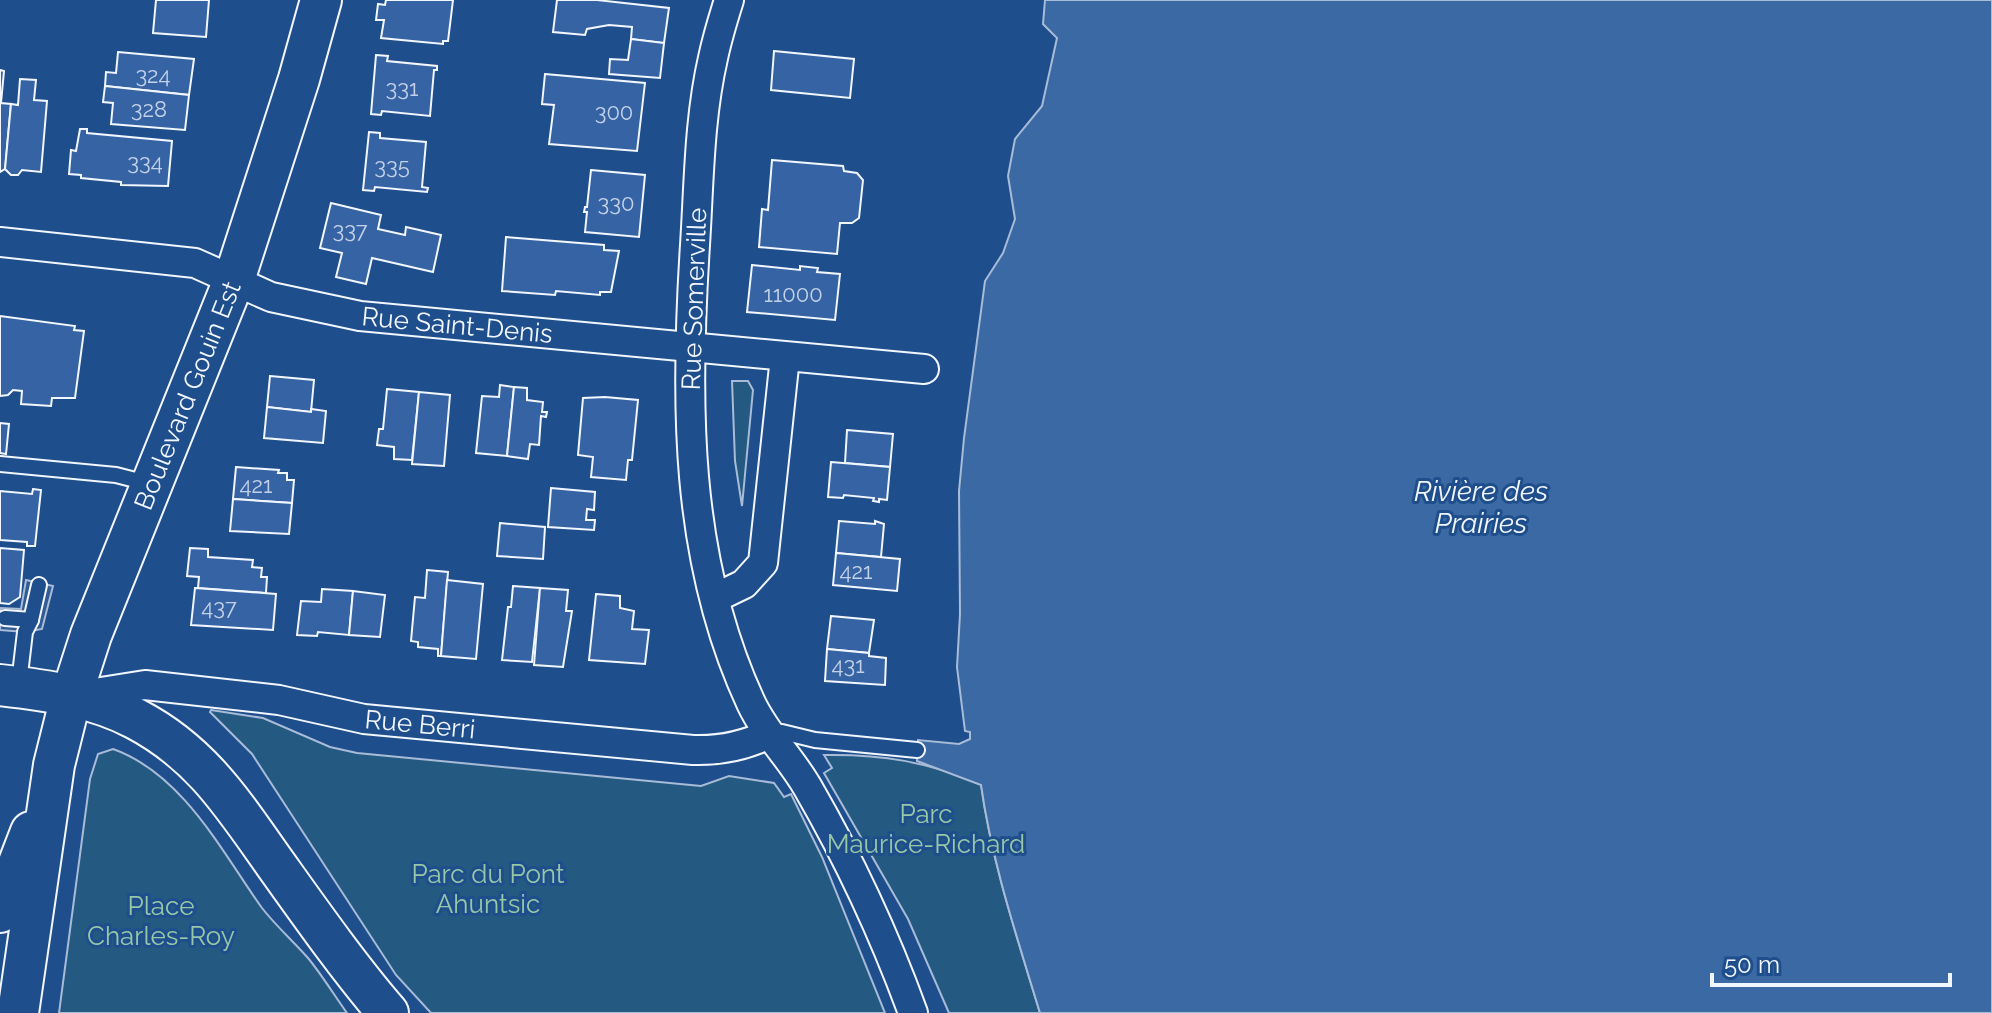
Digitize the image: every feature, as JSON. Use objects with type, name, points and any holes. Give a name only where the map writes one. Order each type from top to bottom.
[{"type":"street","name":"Boulevard Gouin Est","points":[[18,1013],[12,892],[50,788],[71,697],[91,635],[234,280],[295,93],[321,0]]},
{"type":"street","name":"Rue Somerville","points":[[729,0],[712,59],[704,109],[689,348],[689,429],[705,562],[739,675],[758,717],[803,780],[829,825],[913,1013]]},
{"type":"street","name":"Rue Saint-Denis","points":[[0,242],[195,263],[271,297],[347,314],[924,369]]},
{"type":"street","points":[[715,598],[744,584],[763,563],[785,357]]},
{"type":"street","name":"Rue Berri","points":[[71,697],[145,685],[279,700],[364,719],[693,750],[740,746],[769,734]]},
{"type":"street","name":"Rue Berri","points":[[9,686],[108,707],[137,719],[182,749],[208,772],[234,803],[293,888],[388,1013]]},
{"type":"lane","points":[[0,464],[130,476],[151,484]]},
{"type":"lane","points":[[9,686],[39,585]]},
{"type":"lane","points":[[5,618],[31,620]]},
{"type":"lane","points":[[769,734],[782,732],[815,740],[917,750]]},
{"type":"green space","points":[[732,381],[748,381],[753,390],[742,506],[735,461]]},
{"type":"green space","name":"Parc du Pont Ahuntsic","points":[[211,710],[263,718],[330,747],[357,753],[701,786],[729,776],[774,783],[784,797],[791,794],[822,857],[885,1013],[431,1013],[396,975],[252,754]]},
{"type":"green space","name":"Place Charles-Roy","points":[[113,749],[138,761],[160,777],[199,817],[262,908],[308,958],[347,1013],[59,1013],[90,779],[98,754]]},
{"type":"green space","name":"Parc Maurice-Richard","points":[[824,755],[904,761],[981,784],[998,871],[1040,1013],[949,1013],[908,919],[824,773],[832,768]]},
{"type":"shaded area","points":[[26,580],[53,586],[42,629],[25,632],[0,630],[1,608],[21,609]]},
{"type":"water","name":"Rivière des Prairies","points":[[1045,0],[1992,0],[1992,1013],[1040,1013],[998,871],[981,785],[917,761],[918,740],[959,744],[970,739],[970,732],[965,731],[957,667],[959,491],[964,438],[985,281],[1003,253],[1015,219],[1008,176],[1015,139],[1042,106],[1057,38],[1043,24]]},
{"type":"building","points":[[156,0],[209,0],[206,37],[153,33]]},
{"type":"building","points":[[386,0],[453,0],[448,41],[443,41],[443,44],[381,38],[384,20],[376,20],[378,4],[385,5]]},
{"type":"building","points":[[557,0],[597,0],[669,8],[664,43],[631,39],[632,27],[609,25],[587,29],[585,35],[553,32]]},
{"type":"building","points":[[631,39],[664,43],[660,78],[609,74],[610,59],[628,60]]},
{"type":"building","points":[[774,51],[854,59],[850,98],[771,90]]},
{"type":"building","points":[[118,52],[194,59],[189,95],[105,86],[106,72],[116,73]]},
{"type":"building","points":[[376,55],[388,56],[387,61],[437,66],[434,70],[430,116],[382,111],[381,115],[371,114]]},
{"type":"building","points":[[0,70],[4,71],[1,103],[11,104],[5,169],[0,172]]},
{"type":"building","points":[[545,74],[645,83],[637,151],[549,144],[554,105],[542,104]]},
{"type":"building","points":[[20,79],[36,80],[34,100],[47,101],[41,172],[22,170],[18,175],[11,175],[5,169],[11,104],[18,105]]},
{"type":"building","points":[[105,86],[189,95],[185,130],[111,124],[113,103],[103,102]]},
{"type":"building","points":[[80,129],[87,129],[87,133],[172,141],[168,186],[121,185],[121,182],[69,174],[71,150],[76,151]]},
{"type":"building","points":[[369,132],[380,133],[380,138],[426,142],[422,187],[428,188],[427,192],[375,187],[374,191],[363,190]]},
{"type":"building","points":[[772,160],[843,166],[844,171],[857,173],[863,180],[859,218],[852,223],[840,223],[837,254],[759,247],[762,209],[768,210]]},
{"type":"building","points":[[591,170],[645,175],[639,237],[585,232],[587,212],[584,212]]},
{"type":"building","points":[[331,203],[381,215],[378,229],[405,235],[406,227],[441,235],[433,272],[372,258],[366,284],[336,277],[342,253],[320,248]]},
{"type":"building","points":[[506,237],[604,245],[604,250],[619,251],[611,292],[600,292],[600,295],[556,291],[555,295],[502,291]]},
{"type":"building","points":[[752,265],[800,270],[800,266],[818,268],[817,272],[840,274],[835,320],[747,312]]},
{"type":"building","points":[[0,316],[75,326],[74,330],[84,331],[75,398],[52,398],[51,406],[21,404],[22,391],[13,390],[8,395],[0,396]]},
{"type":"building","points":[[270,376],[314,380],[311,412],[267,407]]},
{"type":"building","points":[[500,385],[514,387],[507,456],[476,453],[482,396],[499,397]]},
{"type":"building","points":[[514,387],[527,388],[527,400],[543,402],[542,412],[547,412],[546,417],[541,416],[539,445],[530,444],[528,459],[507,456]]},
{"type":"building","points":[[387,389],[419,392],[412,460],[394,459],[394,447],[377,445],[379,429],[383,429]]},
{"type":"building","points":[[419,392],[450,395],[444,466],[412,464]]},
{"type":"building","points":[[583,398],[638,400],[632,460],[628,460],[626,480],[591,477],[593,457],[578,455]]},
{"type":"building","points":[[267,407],[326,411],[323,443],[264,438]]},
{"type":"building","points":[[0,423],[9,424],[6,454],[0,453]]},
{"type":"building","points":[[847,430],[893,434],[890,467],[845,463]]},
{"type":"building","points":[[831,462],[890,467],[887,500],[879,499],[879,502],[873,501],[874,498],[844,495],[843,498],[828,497]]},
{"type":"building","points":[[236,467],[287,473],[287,480],[294,480],[292,503],[233,499]]},
{"type":"building","points":[[551,488],[595,492],[594,510],[587,509],[586,520],[595,520],[594,530],[548,527]]},
{"type":"building","points":[[33,489],[41,490],[35,546],[27,546],[27,542],[0,540],[0,491],[32,494]]},
{"type":"building","points":[[233,499],[292,503],[289,534],[230,531]]},
{"type":"building","points":[[839,521],[884,524],[881,557],[836,553]]},
{"type":"building","points":[[500,523],[545,527],[543,559],[497,556]]},
{"type":"building","points":[[0,548],[24,550],[20,597],[9,604],[0,603]]},
{"type":"building","points":[[190,548],[208,549],[208,557],[253,560],[252,567],[262,568],[261,577],[267,577],[266,593],[198,588],[199,577],[187,576]]},
{"type":"building","points":[[836,553],[900,559],[897,591],[833,585]]},
{"type":"building","points":[[427,570],[448,572],[441,656],[438,656],[438,649],[418,647],[418,642],[411,641],[415,597],[425,598]]},
{"type":"building","points":[[447,580],[483,584],[476,659],[441,656]]},
{"type":"building","points":[[513,586],[540,588],[532,662],[502,660]]},
{"type":"building","points":[[195,588],[276,594],[273,630],[191,625]]},
{"type":"building","points":[[540,588],[568,590],[566,611],[572,611],[563,667],[534,665]]},
{"type":"building","points":[[322,589],[353,591],[349,635],[318,632],[317,636],[297,635],[301,601],[321,602]]},
{"type":"building","points":[[353,591],[385,595],[380,637],[349,635]]},
{"type":"building","points":[[596,594],[620,596],[620,608],[634,611],[632,629],[649,630],[645,664],[589,660]]},
{"type":"building","points":[[831,616],[874,620],[869,653],[827,649]]},
{"type":"building","points":[[827,649],[886,658],[885,685],[825,681]]}]
